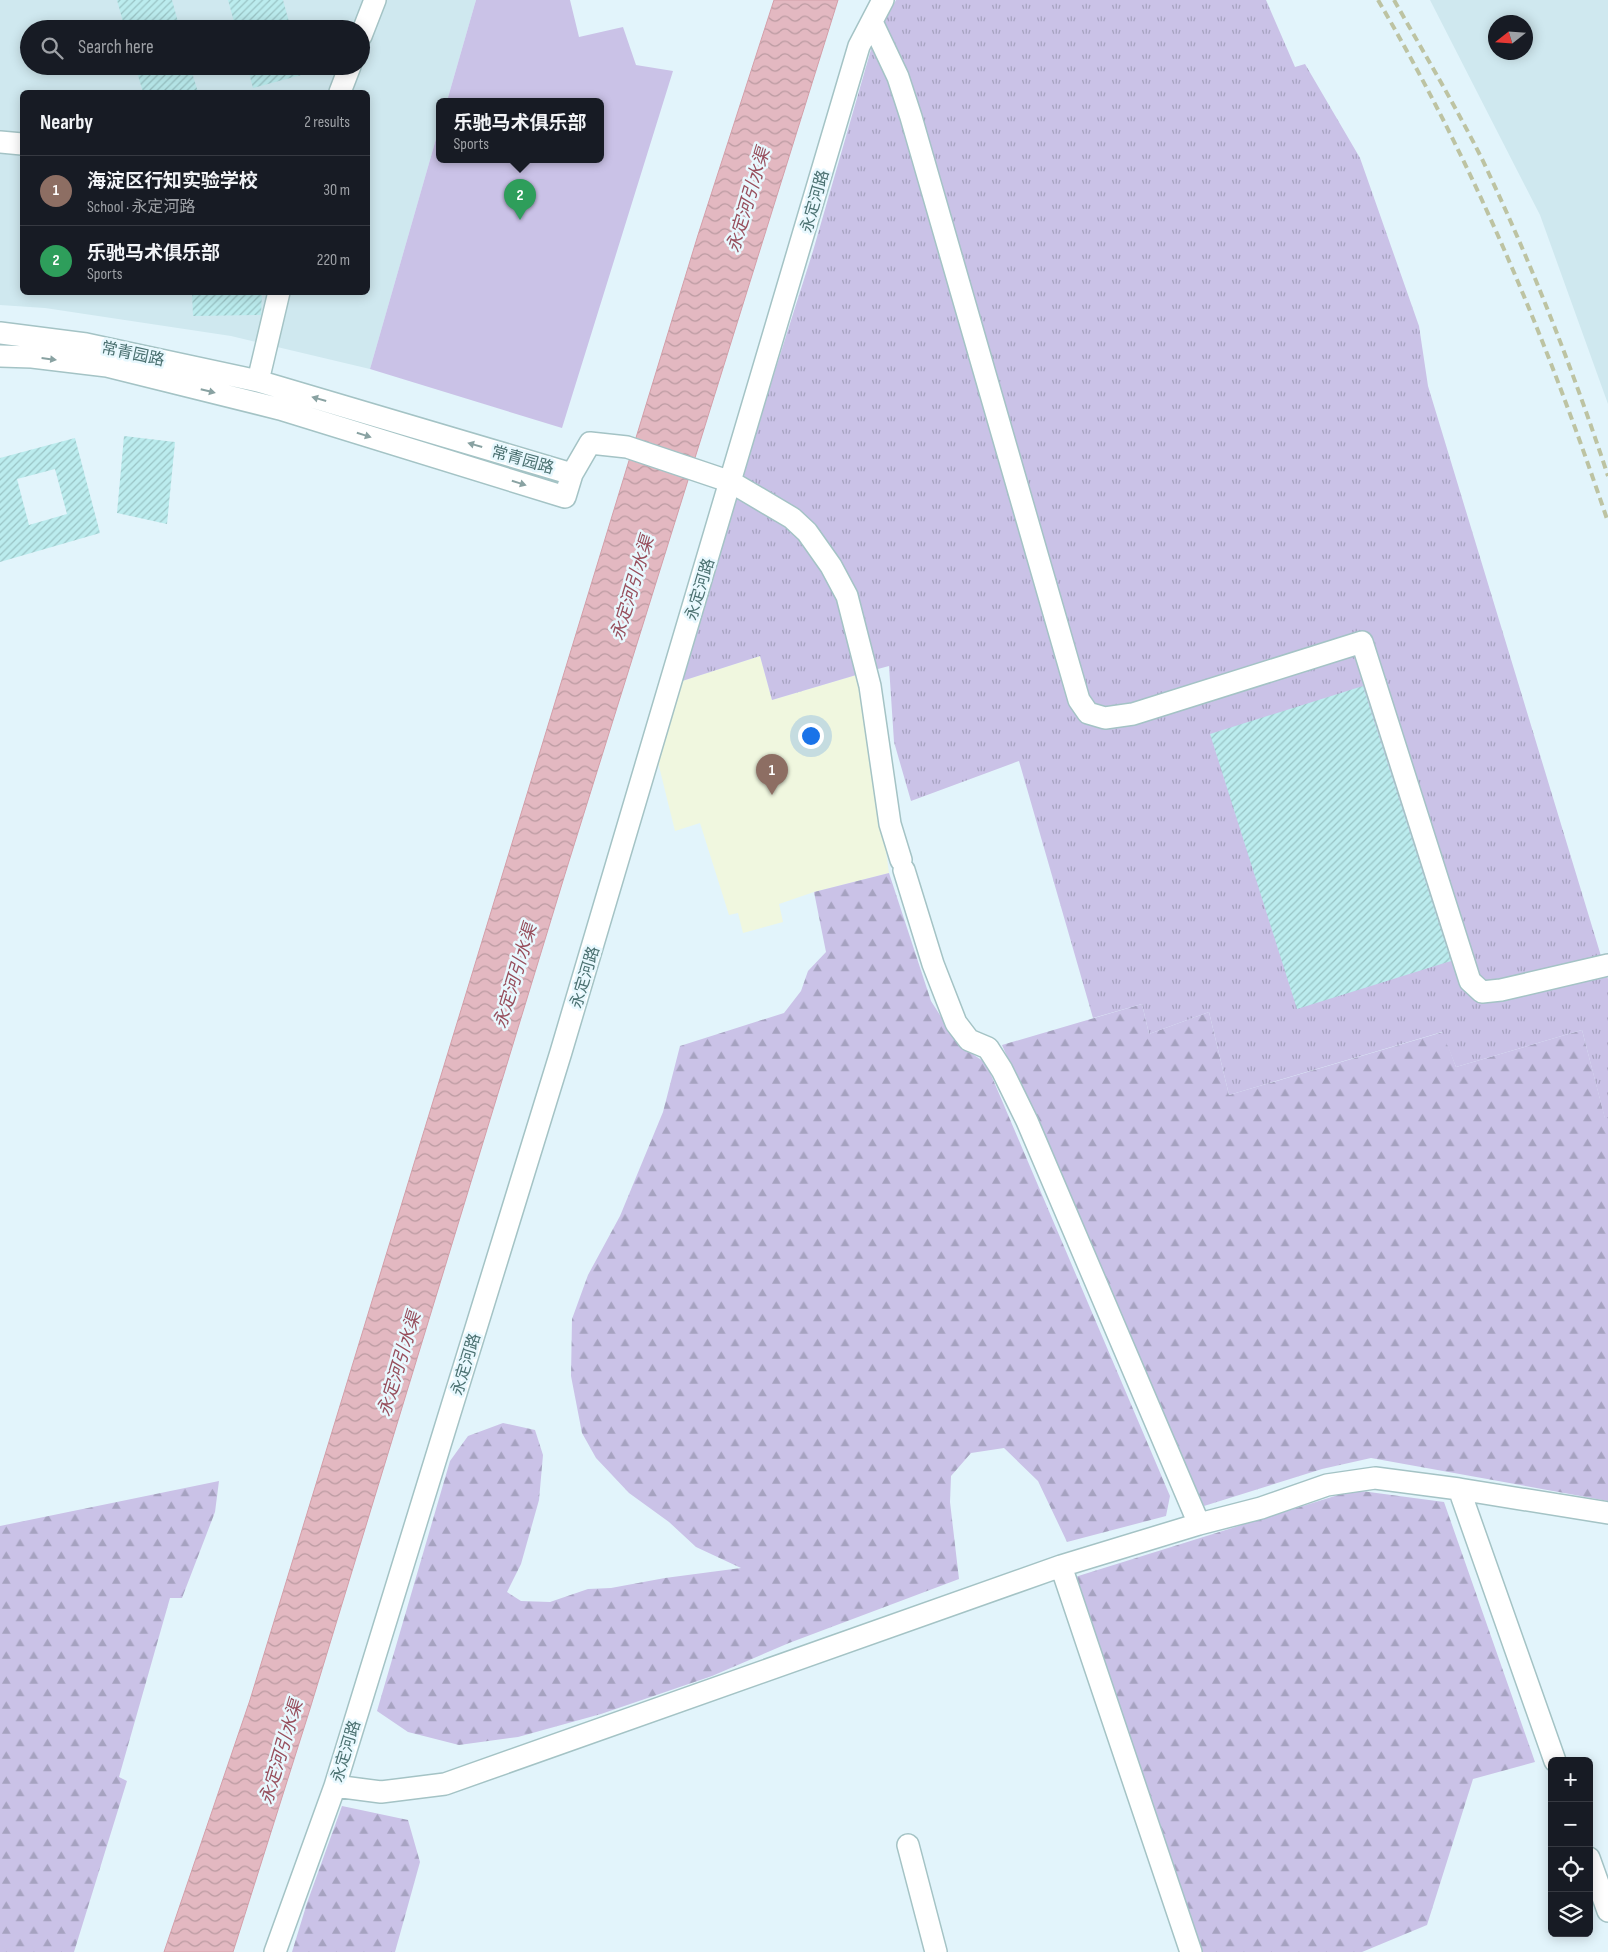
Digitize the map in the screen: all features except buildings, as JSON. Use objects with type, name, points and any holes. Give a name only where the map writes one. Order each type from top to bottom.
[{"type":"street","points":[[367,20],[375,0]]},
{"type":"street","name":"永定河路","points":[[276,1952],[335,1786],[558,1061],[722,478],[859,46],[883,0]]},
{"type":"street","points":[[872,22],[898,77],[911,117],[1079,700],[1088,713],[1105,718],[1134,714],[1362,642],[1470,981],[1482,992],[1501,990],[1608,965]]},
{"type":"street","points":[[341,90],[347,75]]},
{"type":"street","points":[[0,142],[20,144]]},
{"type":"street","points":[[258,381],[278,295]]},
{"type":"street","name":"常青园路","points":[[0,333],[86,344],[258,381],[572,474],[565,497],[270,407],[107,366],[32,357],[0,356]]},
{"type":"street","points":[[572,474],[590,443],[627,447],[722,478],[792,518],[807,532],[831,566],[847,596],[870,686],[890,824],[933,964],[956,1023],[969,1040],[988,1048],[1002,1070],[1027,1121],[1199,1524]]},
{"type":"street","points":[[335,1786],[381,1792],[445,1784],[1061,1566],[1199,1524],[1261,1508],[1327,1485],[1376,1478],[1459,1489],[1608,1513]]},
{"type":"street","points":[[1459,1489],[1554,1757]]},
{"type":"street","points":[[1061,1566],[1191,1952]]},
{"type":"street","points":[[908,1845],[936,1952]]},
{"type":"street","points":[[1593,1869],[1608,1911]]},
{"type":"shaded area","points":[[0,0],[476,0],[448,98],[436,98],[436,139],[370,369],[231,336],[45,308],[0,305]]},
{"type":"shaded area","points":[[1430,0],[1608,0],[1608,404],[1540,215]]},
{"type":"shaded area","points":[[760,656],[772,700],[863,673],[889,873],[814,892],[779,904],[783,922],[743,933],[738,913],[729,915],[700,823],[675,831],[655,750],[676,683]]},
{"type":"green space","points":[[476,0],[570,0],[579,37],[623,27],[636,65],[673,71],[562,428],[370,369],[436,139],[436,163],[604,163],[604,98],[448,98]]},
{"type":"green space","points":[[896,0],[1266,0],[1295,67],[1305,64],[1360,158],[1419,326],[1428,386],[1608,979],[1608,1118],[1605,1119],[1582,1030],[1456,1067],[1442,1032],[1229,1095],[1209,1012],[1149,1034],[1142,1004],[1093,1018],[1019,761],[911,801],[894,742],[889,666],[772,700],[760,656],[676,683],[813,251],[872,46]]},
{"type":"green space","points":[[889,873],[931,1001],[959,1045],[986,1063],[1170,1496],[1166,1516],[1067,1542],[1038,1481],[1004,1448],[971,1453],[951,1476],[950,1502],[959,1579],[789,1643],[712,1676],[601,1714],[518,1737],[459,1745],[408,1732],[377,1711],[450,1461],[468,1436],[503,1423],[535,1430],[543,1455],[539,1500],[521,1564],[507,1592],[521,1601],[550,1602],[588,1589],[611,1588],[665,1578],[741,1568],[696,1547],[669,1522],[629,1493],[596,1458],[582,1433],[571,1376],[572,1319],[588,1275],[620,1216],[663,1112],[680,1046],[784,1013],[801,991],[808,971],[826,952],[814,892]]},
{"type":"green space","points":[[1142,1004],[1149,1034],[1209,1012],[1229,1095],[1443,1032],[1456,1067],[1582,1030],[1605,1118],[1608,1118],[1608,1501],[1371,1458],[1322,1469],[1204,1506],[1002,1045]]},
{"type":"green space","points":[[219,1481],[215,1512],[182,1598],[170,1598],[119,1777],[127,1781],[74,1952],[0,1952],[0,1526]]},
{"type":"green space","points":[[1354,1490],[1444,1502],[1535,1762],[1473,1779],[1427,1925],[1362,1952],[1202,1952],[1075,1577]]},
{"type":"green space","points":[[342,1806],[408,1820],[420,1862],[395,1952],[292,1952],[307,1903]]},
{"type":"water","name":"永定河引水渠","points":[[774,0],[838,0],[565,874],[309,1712],[233,1952],[164,1952],[250,1700],[698,235]]},
{"type":"railway","points":[[1378,0],[1447,127],[1506,255],[1560,386],[1608,522]]},
{"type":"railway","points":[[1394,0],[1461,119],[1500,198],[1550,315],[1608,476]]},
{"type":"place","name":"乐驰马术俱乐部","points":[[520,220]]},
{"type":"place","name":"海淀区行知实验学校","points":[[772,795]]}]
